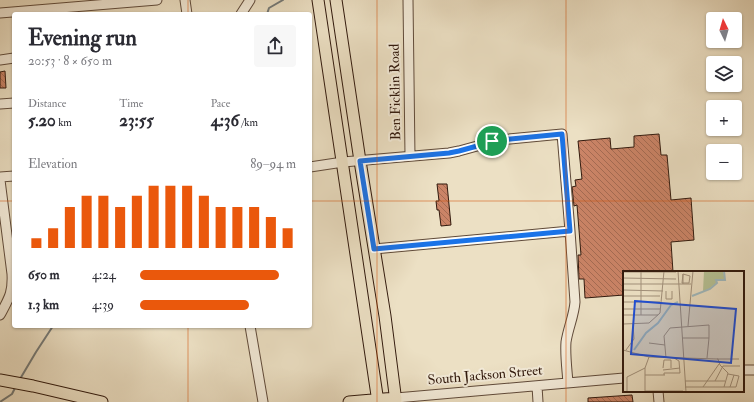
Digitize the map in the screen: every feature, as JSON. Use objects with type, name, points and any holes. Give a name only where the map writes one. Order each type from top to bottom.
[{"type":"main road","points":[[318,0],[378,401]]},
{"type":"main road","points":[[336,0],[385,316],[396,400]]},
{"type":"main road","points":[[3,380],[102,402]]},
{"type":"main road","name":"South Jackson Street","points":[[349,402],[396,400]]},
{"type":"street","points":[[42,0],[43,12],[157,0]]},
{"type":"street","points":[[185,0],[187,12]]},
{"type":"street","points":[[242,12],[250,0]]},
{"type":"street","name":"Ben Ficklin Road","points":[[312,167],[343,162],[410,156],[408,0]]},
{"type":"street","points":[[0,13],[12,13]]},
{"type":"street","points":[[0,60],[12,58]]},
{"type":"street","points":[[0,104],[12,103]]},
{"type":"street","points":[[410,156],[454,152],[499,140],[562,134],[576,302],[566,342],[568,383]]},
{"type":"street","points":[[12,176],[0,179],[12,274]]},
{"type":"street","points":[[374,249],[570,231]]},
{"type":"street","points":[[0,315],[10,297],[12,290]]},
{"type":"street","points":[[250,328],[263,402]]},
{"type":"street","name":"South Jackson Street","points":[[396,400],[623,378]]},
{"type":"street","points":[[537,386],[538,402]]},
{"type":"street","points":[[658,392],[659,402]]},
{"type":"building","points":[[5,71],[6,88],[0,88],[0,72]]},
{"type":"building","points":[[659,134],[661,155],[667,155],[671,200],[691,198],[694,240],[671,242],[673,271],[623,271],[623,295],[585,298],[584,279],[579,279],[578,255],[581,255],[577,205],[574,206],[572,187],[576,186],[575,180],[582,179],[578,141],[610,138],[611,149],[634,147],[634,136]]},
{"type":"building","points":[[437,184],[447,184],[451,225],[441,226],[436,201],[439,201]]},
{"type":"building","points":[[632,395],[633,402],[588,402],[588,398]]},
{"type":"waterway","points":[[268,12],[269,8],[283,0]]},
{"type":"waterway","points":[[20,379],[52,328]]},
{"type":"waterway","points":[[0,402],[12,394],[16,386]]},
{"type":"route","points":[[562,134],[570,231],[374,249],[360,161],[449,153],[492,141],[562,134]]}]
